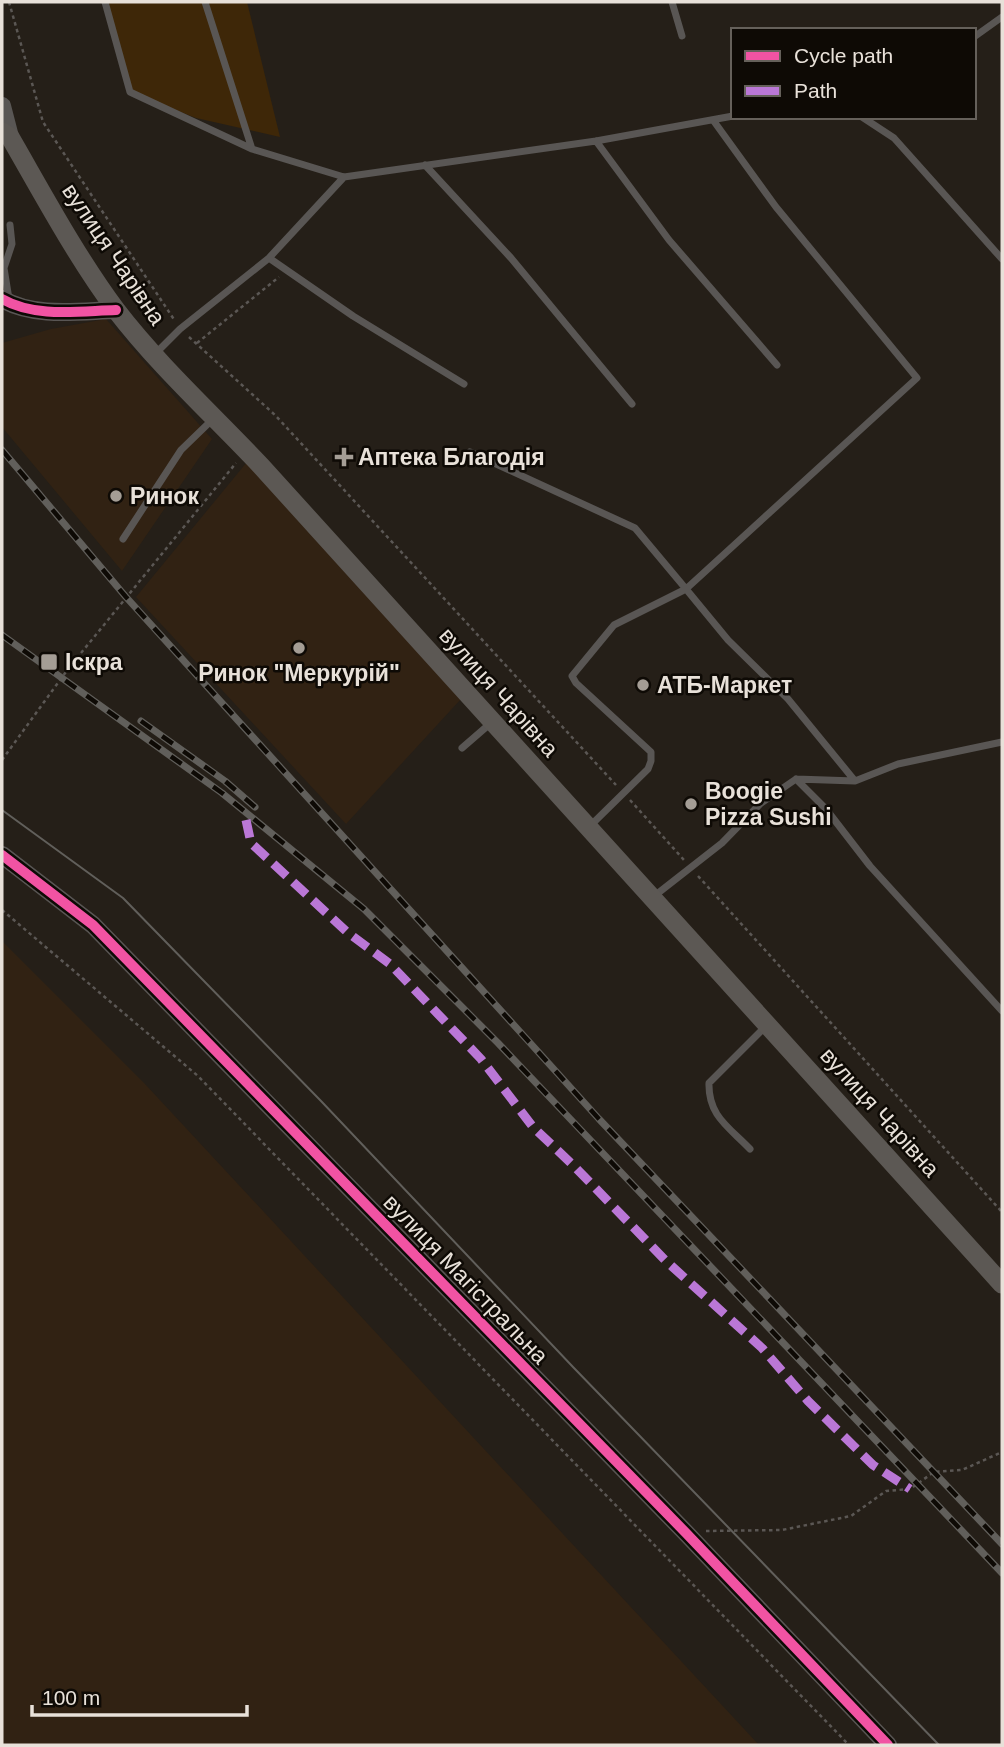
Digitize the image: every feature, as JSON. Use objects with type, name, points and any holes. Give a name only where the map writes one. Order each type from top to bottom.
[{"type":"main road","name":"вулиця Чарівна","points":[[6,135],[116,310],[154,355],[246,450],[1002,1284]]},
{"type":"street","name":"вулиця Чарівна","points":[[2,106],[6,135]]},
{"type":"street","points":[[6,301],[50,312],[116,310]]},
{"type":"street","name":"вулиця Магістральна","points":[[2,855],[93,925],[686,1533],[888,1745]]},
{"type":"lane","points":[[106,2],[130,92],[252,149],[344,177],[597,141],[731,116]]},
{"type":"lane","points":[[205,2],[252,149]]},
{"type":"lane","points":[[672,2],[682,36]]},
{"type":"lane","points":[[976,36],[1002,17]]},
{"type":"lane","points":[[865,119],[894,138],[1002,259]]},
{"type":"lane","points":[[588,828],[648,769],[652,761],[650,752],[576,684],[572,676],[614,625],[685,589],[917,378],[776,207],[713,120]]},
{"type":"lane","points":[[597,141],[669,240],[777,365]]},
{"type":"lane","points":[[425,165],[511,258],[632,404]]},
{"type":"lane","points":[[154,355],[180,329],[269,258],[344,177]]},
{"type":"lane","points":[[6,301],[3,268],[12,244],[10,225]]},
{"type":"lane","points":[[269,258],[353,316],[464,384]]},
{"type":"lane","points":[[123,539],[181,450],[214,417]]},
{"type":"lane","points":[[470,453],[635,528],[728,640],[788,699],[855,781]]},
{"type":"lane","points":[[462,748],[492,722]]},
{"type":"lane","points":[[652,898],[722,843],[760,804],[796,779],[855,781],[898,764],[1002,743]]},
{"type":"lane","points":[[796,779],[826,808],[870,866],[1002,1011]]},
{"type":"lane","points":[[750,1149],[713,1111],[708,1097],[709,1083],[767,1024]]},
{"type":"path","points":[[9,2],[43,122],[180,329],[275,415],[623,793],[1002,1212]]},
{"type":"path","points":[[196,343],[287,270]]},
{"type":"path","points":[[2,760],[68,669],[246,450]]},
{"type":"path","points":[[2,910],[198,1076],[849,1745]]},
{"type":"path","points":[[686,1533],[782,1530],[851,1516],[886,1491],[910,1489],[934,1472],[962,1470],[1002,1452]]},
{"type":"shaded area","points":[[108,2],[247,2],[280,137],[196,118],[130,92]]},
{"type":"shaded area","name":"Ринок","points":[[106,319],[212,439],[122,571],[2,427],[2,343],[51,329]]},
{"type":"shaded area","name":"Ринок \"Меркурій\"","points":[[247,462],[461,699],[346,824],[136,597]]},
{"type":"shaded area","points":[[2,941],[145,1084],[759,1745],[2,1745]]},
{"type":"tram line","points":[[2,810],[123,898],[939,1745]]},
{"type":"railway","points":[[2,450],[126,597],[599,1119],[1002,1544]]},
{"type":"railway","points":[[2,635],[222,793],[364,909],[498,1043],[1002,1573]]},
{"type":"railway","points":[[141,721],[225,781],[255,807]]},
{"type":"marked path","points":[[246,820],[251,843],[347,932],[390,964],[481,1059],[533,1127],[666,1261],[762,1348],[808,1401],[873,1465],[910,1489]]},
{"type":"cycle path","points":[[2,299],[15,305],[43,311],[116,310]]},
{"type":"cycle path","points":[[2,855],[93,925],[686,1533],[888,1745]]},
{"type":"place","name":"Аптека Благодія","points":[[344,457]]},
{"type":"place","name":"Ринок","points":[[116,496]]},
{"type":"place","name":"Ринок \"Меркурій\"","points":[[299,648]]},
{"type":"place","name":"Іскра","points":[[49,662]]},
{"type":"place","name":"АТБ-Маркет","points":[[643,685]]},
{"type":"place","name":"Boogie Pizza Sushi","points":[[691,804]]}]
